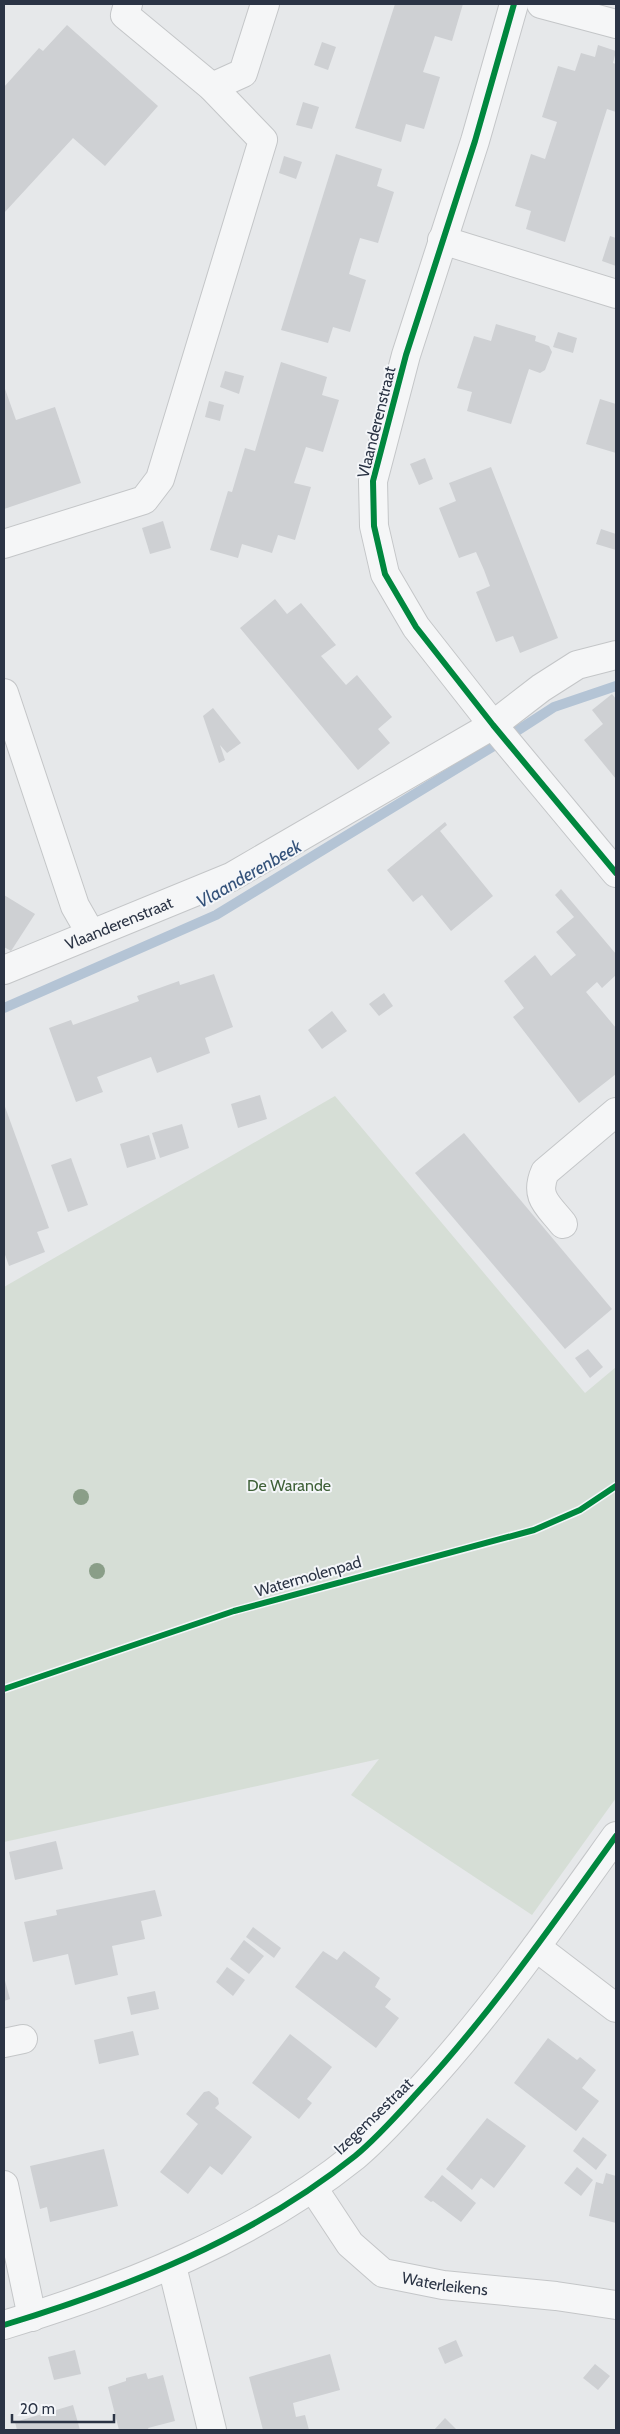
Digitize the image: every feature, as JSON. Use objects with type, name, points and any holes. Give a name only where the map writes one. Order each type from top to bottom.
[{"type":"street","points":[[212,87],[243,73],[265,4]]},
{"type":"street","name":"Vlaanderenstraat","points":[[514,4],[474,141],[406,355],[373,480],[374,526],[385,574],[416,627],[493,725],[616,873]]},
{"type":"street","points":[[541,4],[616,24]]},
{"type":"street","points":[[4,544],[144,500],[160,479],[263,140],[212,87],[121,8]]},
{"type":"street","points":[[442,240],[616,294]]},
{"type":"street","name":"Vlaanderenstraat","points":[[4,970],[231,877],[493,725],[541,688],[577,665],[616,655]]},
{"type":"street","points":[[4,692],[75,906],[91,934]]},
{"type":"street","points":[[563,1224],[541,1197],[540,1185],[545,1172],[616,1112]]},
{"type":"street","name":"Izegemsestraat","points":[[4,2325],[32,2317],[172,2266],[244,2230],[313,2188],[357,2154],[426,2083],[468,2036],[616,1836]]},
{"type":"street","points":[[536,1946],[616,2008]]},
{"type":"street","points":[[4,2185],[32,2317]]},
{"type":"street","name":"Waterleikens","points":[[313,2188],[350,2244],[383,2274],[443,2285],[556,2296],[616,2305]]},
{"type":"street","points":[[172,2266],[212,2430]]},
{"type":"green space","name":"De Warande","points":[[335,1096],[585,1393],[616,1367],[616,1798],[532,1915],[351,1795],[379,1759],[4,1842],[4,1287]]},
{"type":"building","points":[[395,4],[463,4],[452,41],[435,36],[423,72],[440,77],[424,129],[406,124],[401,142],[355,128]]},
{"type":"building","points":[[67,25],[158,106],[105,166],[73,138],[4,213],[4,87],[39,48],[43,51]]},
{"type":"building","points":[[322,42],[336,47],[328,70],[314,65]]},
{"type":"building","points":[[598,45],[616,51],[613,63],[616,64],[616,112],[607,109],[565,242],[526,229],[531,211],[515,206],[531,154],[545,159],[557,122],[542,117],[558,66],[575,71],[581,53],[595,57]]},
{"type":"building","points":[[303,102],[319,107],[312,129],[296,125]]},
{"type":"building","points":[[336,154],[382,169],[377,186],[394,192],[378,243],[360,238],[354,257],[349,274],[366,280],[350,332],[333,327],[328,343],[281,330]]},
{"type":"building","points":[[284,156],[302,162],[296,179],[279,173]]},
{"type":"building","points":[[610,236],[616,238],[616,266],[602,261]]},
{"type":"building","points":[[496,324],[536,336],[535,341],[549,346],[552,352],[545,370],[540,373],[529,369],[511,424],[467,411],[472,392],[457,388],[474,336],[491,341]]},
{"type":"building","points":[[558,332],[577,338],[573,353],[553,347]]},
{"type":"building","points":[[281,362],[327,377],[322,395],[339,400],[323,452],[306,447],[294,483],[311,487],[295,540],[278,535],[272,553],[242,544],[238,558],[210,550],[228,491],[232,492],[245,448],[255,451]]},
{"type":"building","points":[[225,371],[244,376],[239,394],[220,387]]},
{"type":"building","points":[[4,386],[16,420],[55,407],[81,483],[4,509]]},
{"type":"building","points":[[600,399],[616,404],[616,453],[586,444]]},
{"type":"building","points":[[209,401],[224,405],[220,421],[205,417]]},
{"type":"building","points":[[425,458],[433,479],[419,485],[410,464]]},
{"type":"building","points":[[491,467],[558,638],[520,653],[513,636],[496,642],[476,592],[490,586],[484,570],[476,552],[459,558],[439,508],[456,501],[449,483]]},
{"type":"building","points":[[163,521],[171,548],[150,554],[142,528]]},
{"type":"building","points":[[601,529],[616,534],[616,550],[596,544]]},
{"type":"building","points":[[275,599],[287,614],[301,603],[336,645],[321,656],[346,685],[357,675],[392,717],[378,729],[390,743],[358,770],[240,628]]},
{"type":"building","points":[[612,694],[616,699],[616,779],[584,740],[603,724],[592,710]]},
{"type":"building","points":[[213,708],[241,743],[227,753],[220,745],[225,760],[219,763],[203,716]]},
{"type":"building","points":[[445,822],[447,825],[440,831],[493,896],[451,931],[422,895],[413,902],[387,870]]},
{"type":"building","points":[[561,889],[616,954],[616,975],[602,988],[597,982],[586,992],[616,1028],[616,1074],[579,1103],[513,1017],[524,1008],[504,981],[535,955],[551,976],[576,955],[556,932],[574,917],[555,895]]},
{"type":"building","points":[[4,895],[35,914],[11,951],[4,947]]},
{"type":"building","points":[[214,974],[233,1027],[205,1038],[210,1053],[157,1073],[151,1057],[97,1077],[103,1092],[76,1102],[49,1028],[71,1020],[73,1025],[139,1001],[137,996],[179,981],[180,985]]},
{"type":"building","points":[[384,993],[393,1006],[379,1016],[369,1004]]},
{"type":"building","points":[[332,1011],[347,1031],[322,1049],[308,1030]]},
{"type":"building","points":[[260,1095],[267,1119],[238,1128],[231,1104]]},
{"type":"building","points":[[4,1104],[49,1228],[37,1232],[45,1252],[9,1266],[4,1252]]},
{"type":"building","points":[[182,1124],[189,1148],[160,1158],[152,1133]]},
{"type":"building","points":[[464,1133],[612,1309],[565,1349],[415,1173]]},
{"type":"building","points":[[149,1135],[156,1159],[127,1168],[120,1144]]},
{"type":"building","points":[[71,1158],[88,1205],[68,1212],[51,1165]]},
{"type":"building","points":[[588,1349],[603,1367],[590,1378],[575,1358]]},
{"type":"building","points":[[56,1841],[63,1869],[15,1880],[9,1852]]},
{"type":"building","points":[[155,1890],[162,1916],[141,1921],[145,1939],[112,1946],[118,1975],[75,1985],[68,1954],[33,1962],[24,1922],[57,1915],[56,1910]]},
{"type":"building","points":[[253,1927],[281,1948],[274,1958],[246,1937]]},
{"type":"building","points":[[244,1940],[264,1956],[249,1974],[230,1959]]},
{"type":"building","points":[[323,1951],[337,1960],[344,1951],[380,1978],[375,1987],[391,1999],[385,2007],[399,2018],[376,2048],[295,1987]]},
{"type":"building","points":[[227,1967],[245,1980],[233,1996],[216,1982]]},
{"type":"building","points":[[4,1977],[10,1999],[4,2001]]},
{"type":"building","points":[[155,1991],[159,2009],[131,2015],[127,1997]]},
{"type":"building","points":[[133,2031],[139,2055],[99,2064],[94,2040]]},
{"type":"building","points":[[290,2034],[332,2067],[307,2099],[312,2103],[299,2119],[252,2083]]},
{"type":"building","points":[[548,2038],[577,2060],[580,2057],[596,2070],[582,2088],[599,2101],[576,2131],[514,2083]]},
{"type":"building","points":[[209,2091],[218,2098],[219,2104],[215,2108],[252,2137],[222,2175],[210,2166],[188,2194],[160,2172],[198,2124],[186,2114],[204,2092]]},
{"type":"building","points":[[487,2118],[526,2146],[494,2188],[481,2178],[472,2190],[446,2169]]},
{"type":"building","points":[[583,2137],[607,2155],[596,2170],[573,2151]]},
{"type":"building","points":[[104,2149],[118,2206],[50,2222],[47,2207],[40,2209],[30,2166]]},
{"type":"building","points":[[577,2167],[593,2180],[581,2196],[564,2183]]},
{"type":"building","points":[[606,2173],[616,2176],[616,2223],[589,2216],[596,2182],[603,2184]]},
{"type":"building","points":[[442,2175],[476,2203],[461,2222],[433,2201],[431,2202],[424,2197]]},
{"type":"building","points":[[456,2340],[463,2356],[445,2364],[438,2348]]},
{"type":"building","points":[[75,2350],[81,2374],[54,2380],[48,2357]]},
{"type":"building","points":[[330,2354],[340,2390],[293,2403],[296,2417],[305,2415],[309,2430],[263,2430],[249,2377]]},
{"type":"building","points":[[595,2364],[610,2376],[598,2390],[583,2378]]},
{"type":"building","points":[[146,2373],[148,2379],[163,2375],[175,2421],[148,2428],[149,2430],[119,2430],[108,2387],[126,2381],[126,2378]]},
{"type":"building","points":[[73,2405],[80,2430],[17,2430],[15,2422]]},
{"type":"building","points":[[445,2418],[457,2430],[434,2430]]},
{"type":"waterway","name":"Vlaanderenbeek","points":[[509,736],[554,707],[616,686]]},
{"type":"waterway","name":"Vlaanderenbeek","points":[[4,1008],[216,915],[497,744]]},
{"type":"cycle path","points":[[514,4],[475,141],[406,355],[373,481],[374,526],[385,574],[416,627],[493,725],[616,873]]},
{"type":"cycle path","name":"Watermolenpad","points":[[4,1689],[234,1611],[534,1530],[580,1510],[616,1486]]},
{"type":"cycle path","points":[[4,2325],[97,2294],[188,2257],[275,2212],[355,2156],[395,2117],[471,2031],[521,1967],[616,1836]]}]
